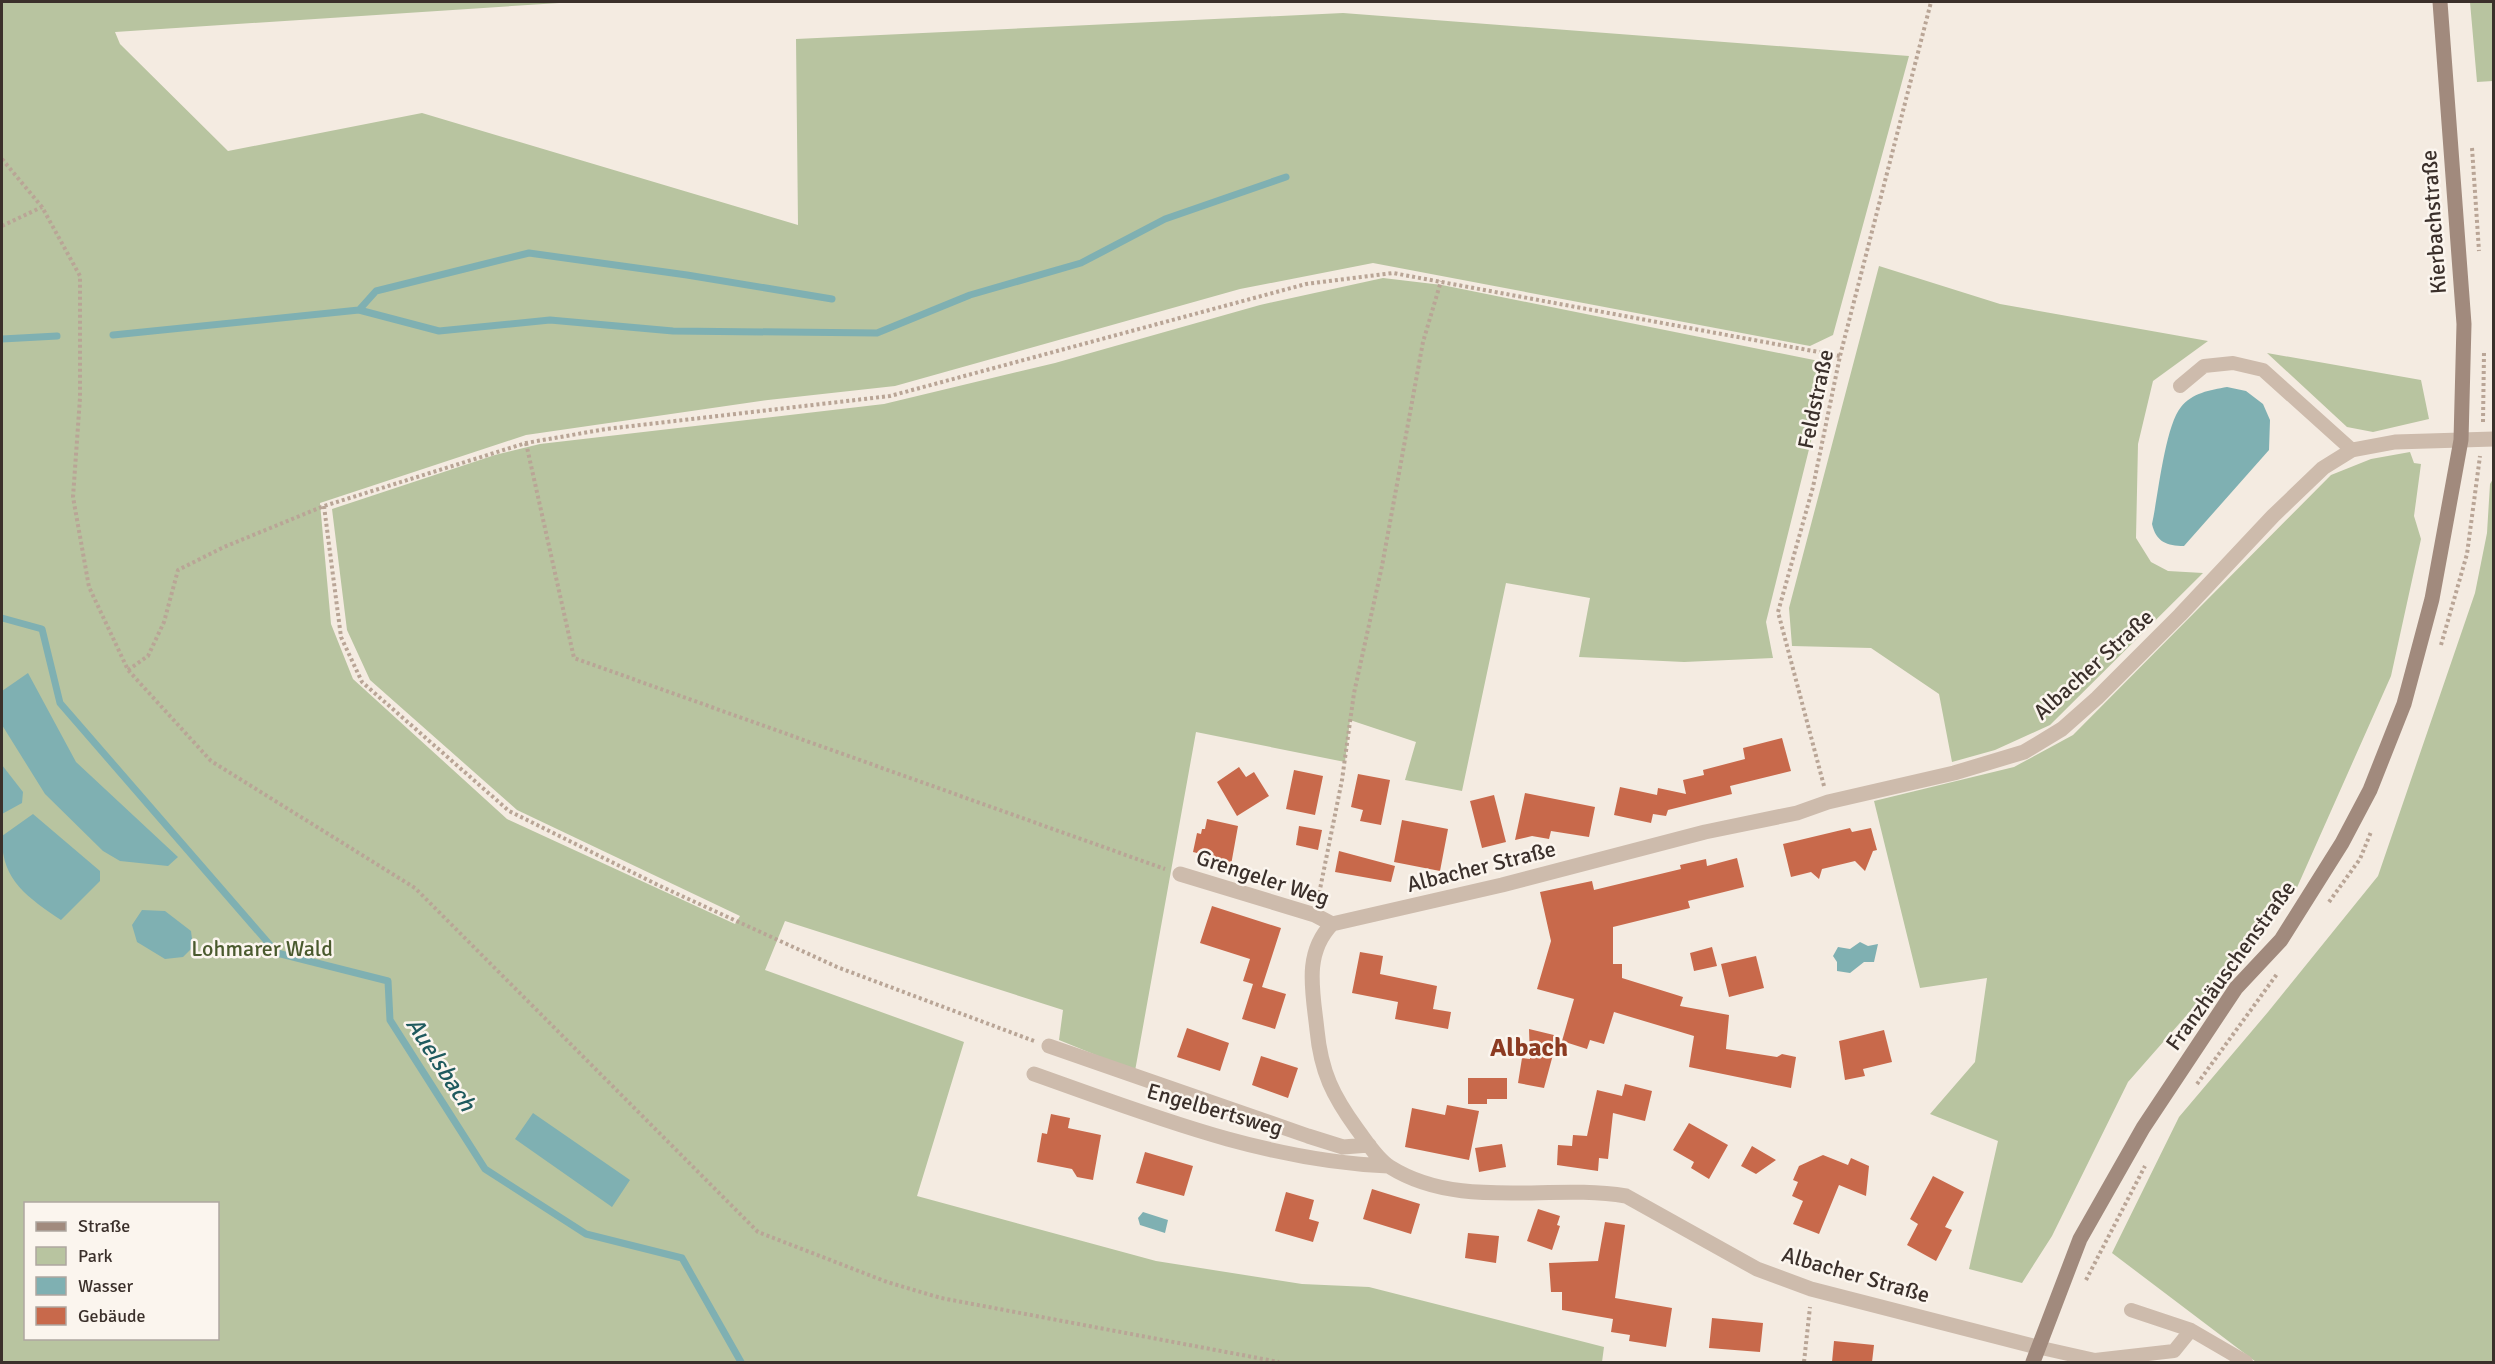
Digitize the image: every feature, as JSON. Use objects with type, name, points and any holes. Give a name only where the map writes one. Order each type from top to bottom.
[{"type":"street","name":"Kierbachstraße","points":[[2440,2],[2464,324],[2461,440]]},
{"type":"street","name":"Albacher Straße","points":[[2037,1347],[1811,1289],[1756,1269],[1626,1196],[1603,1192],[1487,1193],[1419,1181],[1388,1166],[1369,1145],[1333,1095],[1320,1059],[1311,973],[1312,955],[1321,935],[1332,924],[1503,885],[1705,832],[1797,813],[1828,802],[1954,773],[2014,755],[2062,729],[2180,615],[2273,516],[2323,468],[2352,450],[2395,442],[2488,439]]},
{"type":"street","name":"Franzhäuschenstraße","points":[[2033,1362],[2080,1239],[2143,1128],[2236,988],[2281,940],[2342,843],[2370,790],[2404,704],[2429,609],[2461,440]]},
{"type":"street","name":"Grengeler Weg","points":[[1180,874],[1315,915],[1332,924]]},
{"type":"street","name":"Engelbertsweg","points":[[1049,1046],[1343,1147],[1369,1145]]},
{"type":"street","name":"Engelbertsweg","points":[[1034,1074],[1200,1132],[1311,1159],[1342,1164],[1388,1166]]},
{"type":"lane","points":[[2180,386],[2204,366],[2233,363],[2263,370],[2352,450]]},
{"type":"lane","points":[[2131,1310],[2191,1330],[2246,1362]]},
{"type":"lane","points":[[2037,1347],[2095,1360],[2174,1351],[2191,1330]]},
{"type":"path","name":"Feldstraße","points":[[1828,802],[1778,612],[1813,487],[1840,357],[1931,2]]},
{"type":"path","points":[[2471,143],[2480,257]]},
{"type":"path","points":[[2,159],[42,207],[80,276],[80,398],[73,497],[88,586],[128,670],[211,761],[415,888],[758,1232],[886,1282],[941,1298],[1279,1362]]},
{"type":"path","points":[[2,226],[42,207]]},
{"type":"path","points":[[128,670],[148,656],[164,622],[178,570],[224,547],[324,506],[526,443],[606,429],[890,396],[1306,284],[1393,273],[1840,357]]},
{"type":"path","points":[[1315,915],[1342,780],[1354,693],[1382,566],[1423,342],[1441,281]]},
{"type":"path","points":[[2439,654],[2467,554],[2488,439],[2483,347]]},
{"type":"path","points":[[526,443],[574,658],[1180,874]]},
{"type":"path","points":[[324,506],[341,637],[362,682],[509,812],[837,968],[1049,1046]]},
{"type":"path","points":[[2326,907],[2360,859],[2373,827]]},
{"type":"path","points":[[2193,1089],[2284,964]]},
{"type":"path","points":[[2085,1282],[2150,1156]]},
{"type":"path","points":[[1804,1362],[1811,1289]]},
{"type":"green space","name":"Lohmarer Wald","points":[[2,2],[575,2],[115,32],[120,44],[228,151],[422,113],[798,225],[796,39],[1343,13],[1909,56],[1833,335],[1810,346],[1373,263],[1240,289],[895,386],[768,400],[526,435],[320,503],[331,624],[353,679],[507,819],[735,924],[740,916],[517,810],[370,680],[347,630],[332,509],[495,455],[540,444],[884,404],[1055,363],[1260,305],[1383,278],[1442,285],[1819,361],[1826,381],[1766,622],[1773,658],[1684,662],[1579,657],[1590,598],[1506,583],[1462,791],[1405,780],[1416,742],[1350,720],[1345,762],[1196,732],[1135,1071],[1059,1040],[1063,1010],[785,921],[765,970],[964,1042],[917,1196],[1156,1261],[1302,1284],[1369,1287],[1604,1347],[1602,1362],[2,1362]]},
{"type":"green space","points":[[2470,2],[2493,2],[2493,81],[2477,82]]},
{"type":"green space","points":[[1879,266],[2000,304],[2208,341],[2153,381],[2138,444],[2136,538],[2151,562],[2168,571],[2203,573],[2050,725],[1995,750],[1952,762],[1939,694],[1871,648],[1792,646],[1789,608]]},
{"type":"green space","points":[[2267,353],[2421,380],[2429,419],[2373,432],[2347,427]]},
{"type":"green space","points":[[2410,452],[2414,463],[2421,464],[2414,516],[2421,539],[2391,676],[2295,892],[2128,1082],[2052,1236],[2022,1283],[1969,1269],[1998,1141],[1930,1114],[1975,1062],[1987,978],[1920,988],[1874,801],[2014,767],[2073,735],[2331,475],[2371,459]]},
{"type":"green space","points":[[2493,479],[2493,1362],[2256,1362],[2112,1253],[2179,1117],[2378,876],[2475,593],[2487,533],[2490,484]]},
{"type":"water","points":[[2227,387],[2246,391],[2263,404],[2270,420],[2269,450],[2184,546],[2167,544],[2156,535],[2152,524],[2166,445],[2175,416],[2190,398]]},
{"type":"water","points":[[28,673],[76,762],[178,857],[168,866],[120,861],[103,851],[45,794],[2,725],[2,691]]},
{"type":"water","points":[[2,765],[23,792],[22,803],[2,814]]},
{"type":"water","points":[[33,814],[100,871],[100,881],[61,920],[38,904],[19,886],[6,865],[2,836]]},
{"type":"water","points":[[142,910],[165,911],[191,931],[193,947],[183,957],[165,959],[137,942],[132,925]]},
{"type":"water","points":[[1860,942],[1868,946],[1878,944],[1874,962],[1864,962],[1850,973],[1837,971],[1837,962],[1833,956],[1838,947],[1850,949]]},
{"type":"water","points":[[533,1113],[630,1180],[612,1207],[515,1139]]},
{"type":"water","points":[[1143,1212],[1168,1220],[1165,1233],[1140,1225],[1138,1218]]},
{"type":"building","points":[[1782,738],[1791,771],[1730,786],[1732,794],[1668,810],[1666,816],[1653,814],[1651,823],[1614,815],[1620,787],[1657,795],[1658,788],[1686,794],[1683,780],[1704,775],[1703,770],[1745,759],[1743,748]]},
{"type":"building","points":[[1239,767],[1246,777],[1254,772],[1269,796],[1237,816],[1217,782]]},
{"type":"building","points":[[1294,770],[1323,776],[1315,815],[1286,809]]},
{"type":"building","points":[[1358,774],[1390,780],[1381,825],[1360,821],[1363,810],[1351,807]]},
{"type":"building","points":[[1525,793],[1595,807],[1589,837],[1551,831],[1549,839],[1532,836],[1515,840]]},
{"type":"building","points":[[1494,795],[1506,842],[1482,848],[1470,801]]},
{"type":"building","points":[[1207,819],[1238,826],[1231,865],[1197,858],[1197,853],[1193,852],[1197,833],[1201,834],[1202,829],[1205,829]]},
{"type":"building","points":[[1402,820],[1448,829],[1440,871],[1394,862]]},
{"type":"building","points":[[1299,826],[1322,830],[1318,850],[1296,845]]},
{"type":"building","points":[[1850,828],[1852,832],[1871,828],[1877,850],[1873,851],[1865,871],[1855,861],[1822,869],[1819,879],[1811,872],[1791,877],[1783,844]]},
{"type":"building","points":[[1339,851],[1395,866],[1391,882],[1335,872]]},
{"type":"building","points":[[1737,858],[1744,887],[1688,901],[1690,908],[1613,927],[1613,964],[1622,964],[1622,978],[1683,997],[1680,1006],[1729,1015],[1726,1049],[1777,1057],[1782,1054],[1796,1057],[1791,1088],[1689,1067],[1694,1036],[1614,1012],[1604,1044],[1590,1040],[1587,1049],[1562,1041],[1574,999],[1537,989],[1551,941],[1540,892],[1592,881],[1594,890],[1681,869],[1680,865],[1706,859],[1707,866]]},
{"type":"building","points":[[1212,906],[1281,928],[1262,987],[1286,994],[1275,1029],[1242,1019],[1253,984],[1243,981],[1250,959],[1200,943]]},
{"type":"building","points":[[1712,947],[1717,966],[1694,971],[1690,953]]},
{"type":"building","points":[[1360,952],[1383,956],[1380,974],[1437,986],[1433,1009],[1451,1012],[1448,1029],[1395,1019],[1398,1002],[1352,993]]},
{"type":"building","points":[[1756,956],[1764,988],[1729,997],[1721,964]]},
{"type":"building","points":[[1187,1028],[1229,1043],[1220,1071],[1177,1057]]},
{"type":"building","points":[[1529,1029],[1558,1036],[1544,1088],[1518,1083],[1522,1058],[1530,1059]]},
{"type":"building","points":[[1884,1030],[1892,1062],[1863,1069],[1865,1076],[1845,1080],[1839,1041]]},
{"type":"building","points":[[1261,1056],[1298,1068],[1288,1098],[1252,1085]]},
{"type":"building","points":[[1468,1078],[1507,1078],[1507,1099],[1487,1099],[1487,1104],[1468,1104]]},
{"type":"building","points":[[1625,1084],[1652,1091],[1645,1121],[1613,1113],[1608,1159],[1599,1158],[1598,1171],[1557,1165],[1558,1145],[1572,1146],[1573,1135],[1587,1136],[1597,1090],[1622,1096]]},
{"type":"building","points":[[1447,1105],[1479,1111],[1469,1160],[1405,1147],[1412,1108],[1445,1115]]},
{"type":"building","points":[[1051,1114],[1070,1118],[1068,1128],[1101,1135],[1093,1180],[1077,1177],[1072,1169],[1037,1162],[1042,1133],[1047,1134]]},
{"type":"building","points":[[1689,1123],[1728,1145],[1709,1179],[1691,1168],[1694,1162],[1673,1150]]},
{"type":"building","points":[[1502,1144],[1506,1167],[1479,1172],[1475,1148]]},
{"type":"building","points":[[1752,1146],[1776,1160],[1756,1174],[1741,1166]]},
{"type":"building","points":[[1145,1152],[1193,1166],[1184,1196],[1136,1183]]},
{"type":"building","points":[[1823,1155],[1848,1165],[1851,1158],[1869,1166],[1866,1196],[1839,1185],[1819,1234],[1793,1224],[1803,1201],[1792,1196],[1798,1182],[1793,1180],[1799,1166]]},
{"type":"building","points":[[1933,1176],[1964,1192],[1945,1227],[1952,1230],[1936,1261],[1907,1245],[1918,1224],[1910,1219]]},
{"type":"building","points":[[1372,1189],[1420,1204],[1411,1234],[1363,1219]]},
{"type":"building","points":[[1286,1192],[1314,1200],[1309,1219],[1319,1222],[1313,1242],[1275,1231]]},
{"type":"building","points":[[1538,1209],[1560,1216],[1557,1225],[1560,1226],[1552,1250],[1527,1241]]},
{"type":"building","points":[[1605,1222],[1625,1225],[1615,1298],[1672,1308],[1666,1347],[1629,1341],[1630,1335],[1611,1332],[1613,1319],[1562,1310],[1562,1292],[1551,1292],[1549,1263],[1598,1261]]},
{"type":"building","points":[[1468,1233],[1499,1236],[1496,1263],[1465,1258]]},
{"type":"building","points":[[1712,1318],[1763,1323],[1760,1352],[1709,1348]]},
{"type":"building","points":[[1834,1341],[1874,1345],[1872,1362],[1832,1362]]},
{"type":"waterway","points":[[113,335],[359,310],[439,331],[550,320],[673,331],[877,333],[970,295],[1081,263],[1165,219],[1286,177]]},
{"type":"waterway","points":[[359,310],[376,291],[529,253],[687,275],[832,299]]},
{"type":"waterway","points":[[2,339],[57,336]]},
{"type":"waterway","name":"Auelsbach","points":[[2,618],[42,629],[60,703],[277,953],[388,981],[390,1020],[485,1169],[586,1234],[682,1258],[741,1362]]},
{"type":"district","name":"Albach","points":[[1529,1047]]}]
